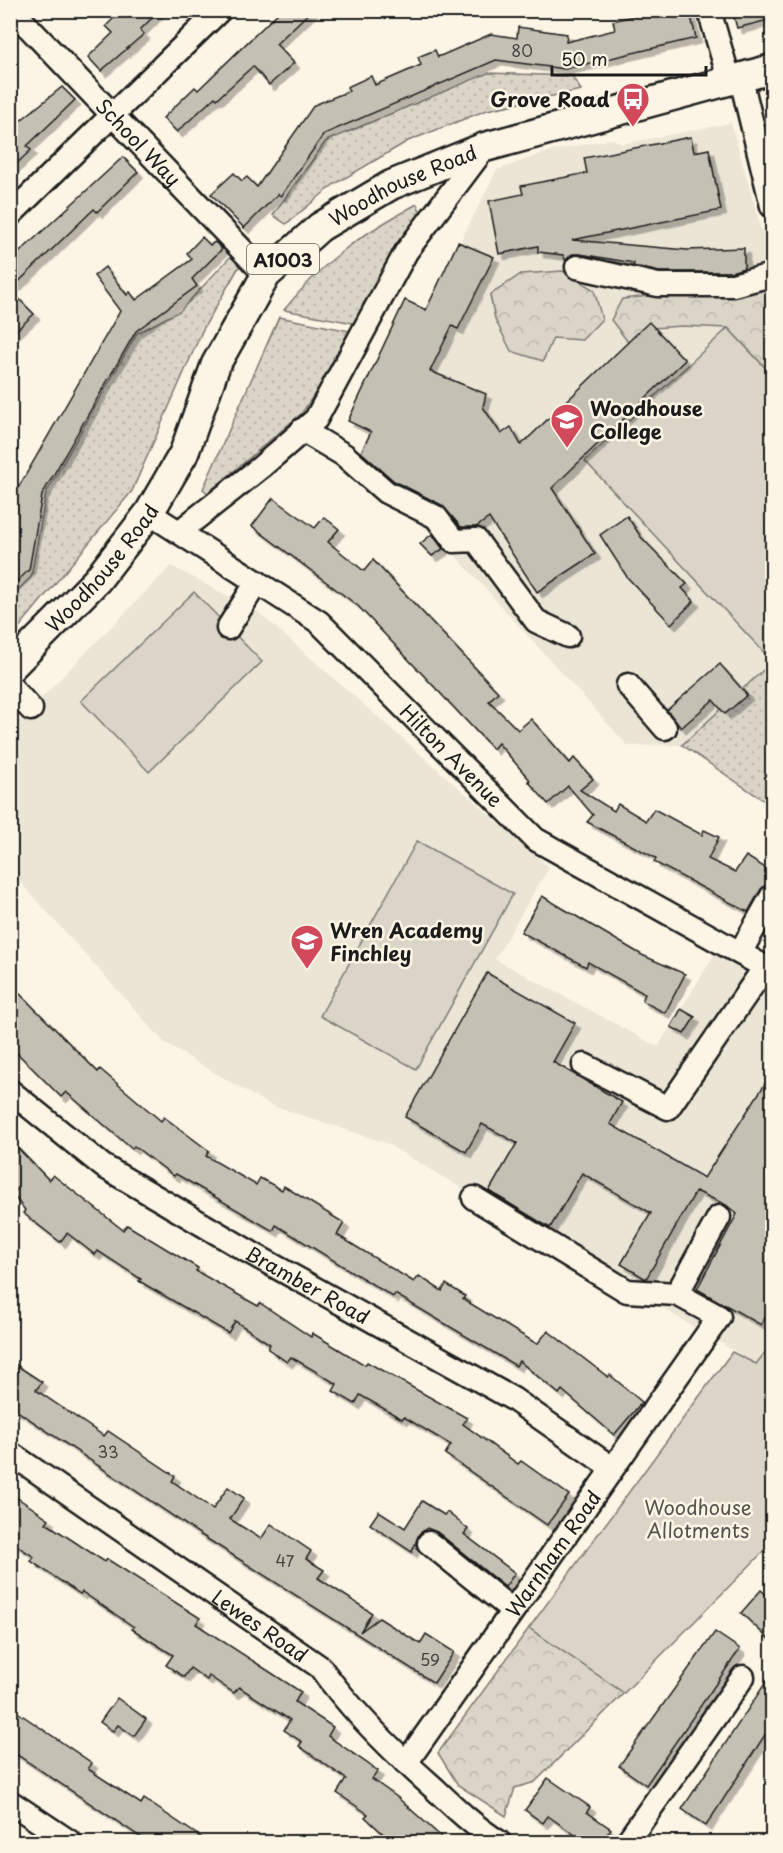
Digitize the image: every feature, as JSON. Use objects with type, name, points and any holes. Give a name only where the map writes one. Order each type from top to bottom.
[{"type":"main road","name":"Woodhouse Road","points":[[10,668],[97,580],[149,513],[184,453],[216,364],[266,275],[320,227],[391,185],[485,147],[772,69]]},
{"type":"street","name":"School Way","points":[[12,10],[266,275]]},
{"type":"street","points":[[10,215],[220,10]]},
{"type":"street","points":[[709,10],[735,80],[772,206]]},
{"type":"street","points":[[179,532],[316,419],[406,252],[485,147]]},
{"type":"street","points":[[577,267],[658,285],[733,285],[772,275]]},
{"type":"street","points":[[303,430],[344,455],[386,492],[436,518],[454,541],[476,540],[536,621],[568,636]]},
{"type":"street","name":"Hilton Avenue","points":[[149,513],[319,622],[535,839],[769,969]]},
{"type":"street","points":[[228,628],[256,582]]},
{"type":"street","points":[[10,686],[31,708]]},
{"type":"street","points":[[628,686],[665,729]]},
{"type":"street","points":[[740,953],[772,896]]},
{"type":"street","points":[[584,1065],[668,1108],[769,969]]},
{"type":"street","name":"Bramber Road","points":[[10,1091],[103,1166],[251,1253],[513,1399],[612,1468]]},
{"type":"street","points":[[474,1198],[627,1291],[677,1294],[719,1217]]},
{"type":"street","name":"Warnham Road","points":[[406,1763],[719,1317],[677,1294]]},
{"type":"street","name":"Lewes Road","points":[[10,1454],[320,1668],[339,1693],[406,1763],[484,1839]]},
{"type":"street","points":[[429,1543],[512,1610]]},
{"type":"street","points":[[627,1842],[743,1677]]},
{"type":"street","points":[[10,1802],[70,1842]]},
{"type":"shaded area","name":"Woodhouse College","points":[[731,123],[761,228],[772,249],[772,806],[682,745],[628,746],[443,542],[351,474],[370,432],[348,421],[405,300],[426,309],[497,170],[550,151],[613,139],[622,144]]},
{"type":"shaded area","name":"Wren Academy Finchley","points":[[171,566],[257,611],[549,867],[495,959],[658,1047],[716,952],[772,980],[772,1344],[756,1364],[386,1143],[268,1104],[166,1044],[11,872],[10,730]]},
{"type":"green space","points":[[488,73],[572,76],[581,90],[487,110],[408,141],[333,185],[286,224],[273,215],[326,141]]},
{"type":"green space","points":[[417,204],[422,215],[392,252],[358,324],[284,310],[314,276],[344,249]]},
{"type":"green space","points":[[231,256],[240,265],[203,329],[132,491],[11,637],[11,597],[31,577],[46,493],[137,333],[180,311]]},
{"type":"green space","points":[[563,271],[594,290],[602,319],[582,340],[553,338],[543,361],[511,351],[495,319],[490,295],[521,274]]},
{"type":"green space","points":[[772,283],[772,375],[728,328],[682,326],[653,328],[628,342],[611,320],[622,299]]},
{"type":"green space","points":[[279,317],[355,332],[302,413],[208,493],[203,489]]},
{"type":"green space","points":[[728,328],[772,375],[772,661],[585,461]]},
{"type":"green space","points":[[194,592],[262,662],[149,772],[81,701]]},
{"type":"green space","points":[[772,662],[772,806],[682,745]]},
{"type":"green space","points":[[417,841],[513,894],[416,1069],[320,1016]]},
{"type":"green space","name":"Woodhouse Allotments","points":[[772,1344],[772,1543],[624,1693],[529,1628],[732,1352],[756,1364]]},
{"type":"green space","points":[[529,1628],[624,1693],[535,1782],[515,1788],[506,1816],[458,1785],[438,1753]]},
{"type":"building","points":[[122,10],[160,10],[140,30],[144,34],[101,71],[88,57],[113,33],[106,26]]},
{"type":"building","points":[[281,10],[312,10],[276,44],[294,63],[269,85],[253,66],[177,132],[163,118],[195,87],[198,90]]},
{"type":"building","points":[[656,10],[666,10],[668,17],[690,12],[696,38],[565,69],[496,60],[324,134],[281,196],[278,194],[244,228],[211,194],[234,173],[242,181],[247,177],[257,187],[314,105],[349,91],[347,87],[371,76],[375,85],[421,65],[418,57],[435,50],[438,57],[491,34],[517,38],[518,27],[567,34],[566,42],[615,30],[613,21]]},
{"type":"building","points":[[732,10],[772,10],[772,19],[737,28]]},
{"type":"building","points":[[62,87],[75,100],[27,146],[31,150],[10,170],[10,129]]},
{"type":"building","points":[[691,137],[694,152],[709,149],[721,210],[572,240],[687,250],[744,248],[744,268],[731,272],[659,272],[633,266],[634,263],[580,254],[572,254],[566,261],[563,255],[538,252],[538,246],[499,254],[489,201],[523,194],[521,186],[587,173],[584,158]]},
{"type":"building","points":[[123,157],[138,172],[97,212],[94,209],[10,290],[10,261]]},
{"type":"building","points":[[202,237],[210,245],[215,242],[222,249],[192,279],[197,286],[136,331],[42,495],[29,570],[10,588],[10,530],[17,490],[120,311],[94,276],[105,267],[127,295],[130,292],[136,300],[192,259],[187,253]]},
{"type":"building","points":[[458,242],[494,257],[458,329],[452,326],[430,371],[486,394],[483,407],[501,434],[511,427],[521,445],[649,322],[685,360],[552,488],[595,554],[537,592],[489,518],[476,527],[461,527],[442,505],[394,481],[361,452],[371,432],[348,421],[405,300],[426,310]]},
{"type":"building","points":[[10,290],[34,314],[10,336]]},
{"type":"building","points":[[273,498],[315,528],[324,517],[339,529],[328,542],[364,571],[373,560],[498,692],[489,701],[518,730],[531,719],[570,763],[574,758],[593,779],[580,790],[614,811],[618,804],[646,821],[654,809],[702,835],[704,830],[719,837],[708,859],[735,872],[746,856],[772,872],[772,883],[761,889],[748,912],[654,862],[656,858],[587,822],[593,815],[568,786],[548,804],[498,743],[493,749],[358,606],[252,526]]},
{"type":"building","points":[[627,516],[641,537],[687,584],[682,588],[694,601],[671,624],[627,577],[600,535]]},
{"type":"building","points":[[432,534],[443,549],[432,556],[420,544]]},
{"type":"building","points":[[720,664],[747,695],[725,714],[713,700],[681,728],[667,710]]},
{"type":"building","points":[[542,896],[642,955],[685,974],[665,1013],[642,1001],[645,994],[588,962],[586,967],[521,932]]},
{"type":"building","points":[[487,973],[575,1023],[553,1062],[622,1102],[610,1124],[704,1178],[772,1073],[772,1304],[761,1325],[697,1289],[737,1214],[726,1205],[696,1191],[646,1279],[621,1264],[651,1213],[582,1173],[550,1228],[489,1191],[517,1143],[482,1124],[466,1152],[405,1117]]},
{"type":"building","points":[[10,984],[98,1072],[100,1069],[161,1121],[164,1117],[209,1151],[206,1156],[256,1185],[260,1178],[282,1190],[284,1186],[344,1223],[337,1235],[414,1282],[419,1276],[442,1291],[446,1284],[465,1296],[463,1299],[537,1344],[548,1331],[608,1377],[610,1375],[642,1402],[614,1435],[562,1390],[559,1394],[519,1361],[516,1366],[395,1294],[393,1297],[276,1225],[273,1231],[176,1174],[174,1176],[134,1146],[132,1149],[66,1092],[61,1097],[10,1046]]},
{"type":"building","points":[[681,1009],[695,1017],[684,1034],[671,1027]]},
{"type":"building","points":[[10,1140],[49,1180],[53,1175],[123,1230],[127,1225],[198,1268],[196,1271],[258,1306],[260,1303],[311,1337],[312,1333],[365,1365],[367,1362],[467,1418],[463,1424],[518,1464],[521,1461],[569,1495],[547,1525],[445,1454],[451,1445],[404,1417],[402,1419],[360,1395],[355,1404],[333,1391],[337,1384],[291,1357],[287,1362],[268,1349],[270,1344],[235,1321],[228,1333],[139,1281],[141,1279],[98,1251],[95,1255],[67,1233],[60,1242],[23,1213],[25,1210],[12,1194],[16,1190],[10,1184]]},
{"type":"building","points":[[10,1361],[42,1382],[36,1390],[104,1436],[108,1431],[175,1476],[172,1481],[213,1509],[228,1487],[244,1498],[230,1519],[261,1539],[271,1524],[311,1551],[306,1559],[324,1570],[318,1578],[372,1613],[360,1632],[379,1618],[420,1644],[426,1634],[454,1652],[434,1683],[201,1535],[10,1406]]},
{"type":"building","points":[[10,1493],[49,1519],[46,1523],[105,1562],[107,1559],[200,1618],[196,1624],[301,1692],[295,1702],[333,1727],[328,1736],[378,1771],[372,1779],[397,1797],[447,1842],[392,1842],[365,1817],[368,1814],[337,1793],[346,1779],[299,1746],[302,1742],[284,1730],[290,1720],[239,1687],[234,1693],[209,1676],[207,1680],[190,1668],[184,1677],[166,1665],[173,1655],[132,1629],[134,1627],[82,1592],[80,1594],[31,1561],[34,1557],[10,1541]]},
{"type":"building","points":[[422,1501],[444,1515],[447,1512],[468,1529],[464,1534],[515,1573],[505,1587],[437,1532],[427,1528],[419,1534],[412,1552],[370,1524],[379,1511],[405,1528]]},
{"type":"building","points":[[761,1590],[772,1600],[772,1642],[741,1613]]},
{"type":"building","points":[[715,1632],[740,1649],[646,1785],[619,1766]]},
{"type":"building","points":[[772,1673],[772,1724],[706,1826],[682,1809]]},
{"type":"building","points":[[117,1698],[146,1719],[134,1736],[118,1725],[113,1731],[100,1722]]},
{"type":"building","points":[[10,1707],[92,1763],[88,1769],[141,1804],[144,1799],[208,1842],[148,1842],[10,1750]]},
{"type":"building","points":[[548,1778],[590,1807],[587,1812],[611,1829],[601,1842],[585,1842],[548,1816],[543,1823],[525,1810]]},
{"type":"place","name":"Grove Road","points":[[633,128]]},
{"type":"place","name":"Woodhouse College","points":[[567,449]]},
{"type":"place","name":"Wren Academy Finchley","points":[[307,970]]}]
